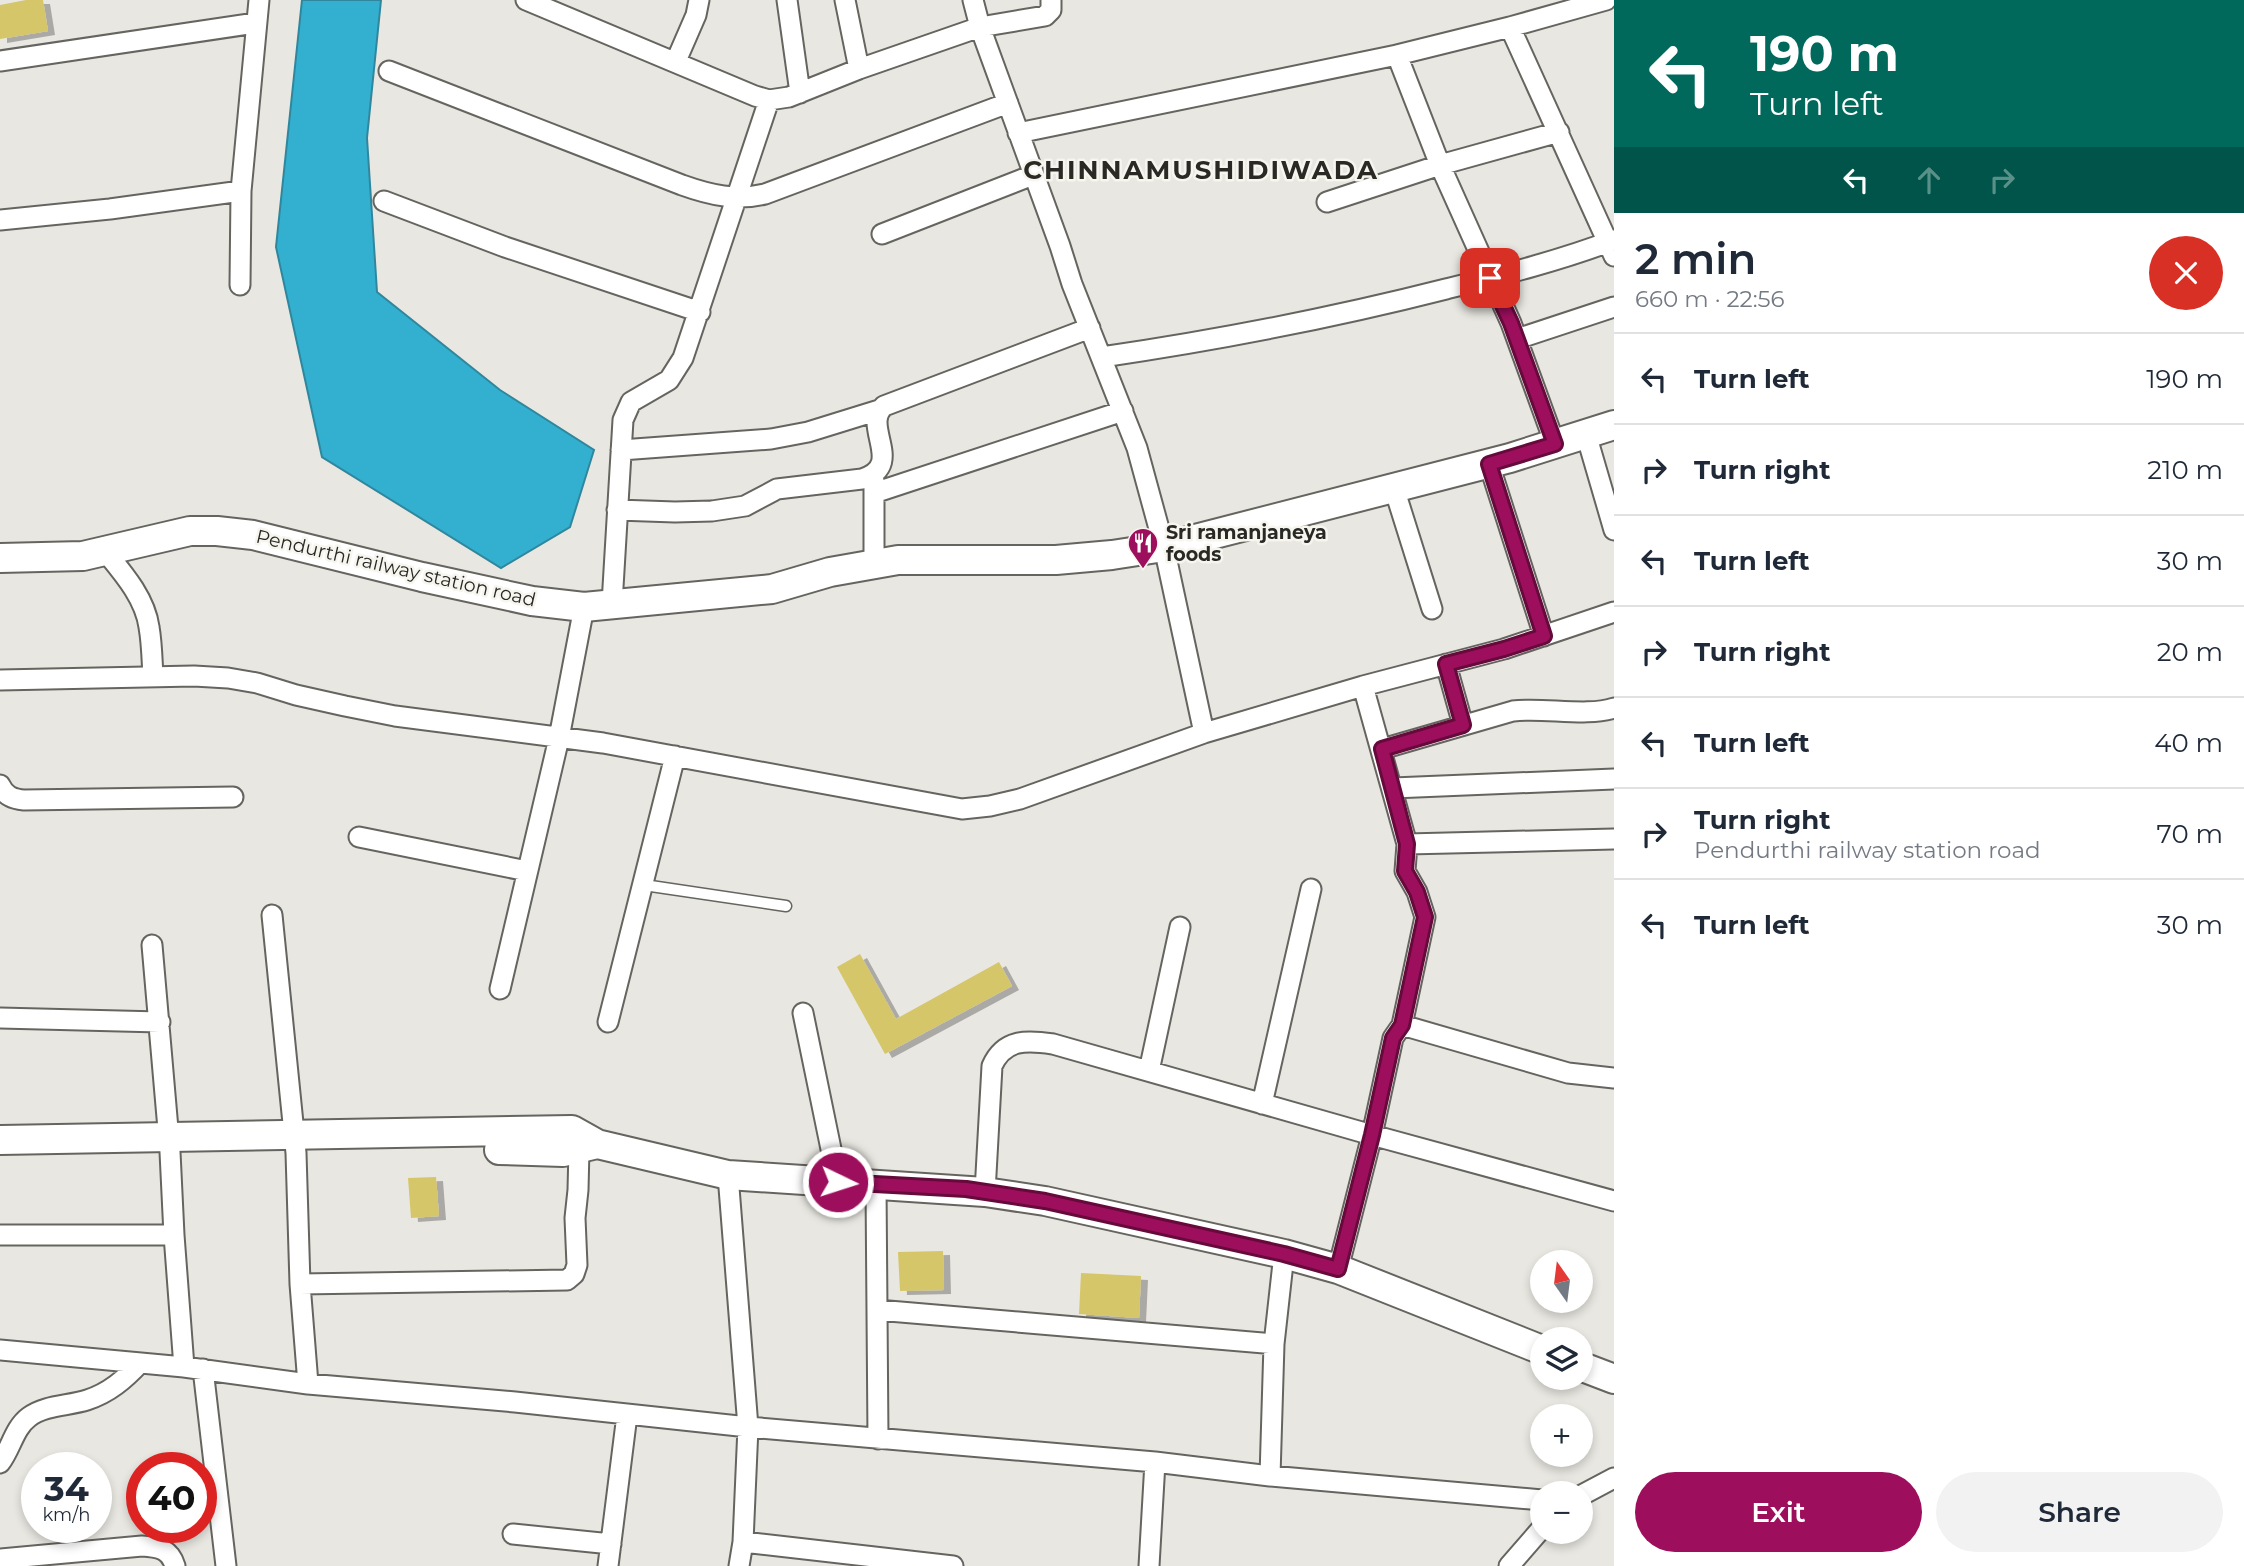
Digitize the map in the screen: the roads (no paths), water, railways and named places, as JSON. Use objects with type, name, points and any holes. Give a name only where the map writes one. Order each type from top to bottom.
[{"type":"street","points":[[240,285],[241,191],[259,0]]},
{"type":"street","points":[[526,0],[769,100],[789,97],[859,69],[980,27],[1045,16],[1051,10],[1051,0]]},
{"type":"street","points":[[676,61],[696,15],[699,0]]},
{"type":"street","points":[[787,0],[800,93]]},
{"type":"street","points":[[845,0],[859,69]]},
{"type":"street","points":[[973,0],[980,27],[1033,175],[1123,411],[1152,496],[1204,733]]},
{"type":"street","points":[[1018,133],[1397,55],[1606,0]]},
{"type":"street","points":[[0,61],[256,23]]},
{"type":"street","points":[[1102,356],[1204,342],[1344,315],[1612,246],[1510,27]]},
{"type":"street","points":[[1397,55],[1440,165],[1517,339],[1555,444]]},
{"type":"street","points":[[389,71],[682,185],[723,197],[738,198],[754,197],[802,182],[1008,103]]},
{"type":"street","points":[[612,604],[623,420],[631,402],[669,380],[683,358],[769,100]]},
{"type":"street","points":[[1327,202],[1440,165],[1559,132]]},
{"type":"street","points":[[882,234],[1033,175]]},
{"type":"street","points":[[0,220],[110,209],[241,191]]},
{"type":"street","points":[[384,201],[505,247],[700,313]]},
{"type":"street","points":[[1517,339],[1614,307]]},
{"type":"street","points":[[621,450],[771,439],[808,432],[879,410],[891,402],[1090,328]]},
{"type":"street","points":[[873,563],[874,484],[882,461],[877,418],[879,410]]},
{"type":"street","points":[[617,510],[712,511],[745,506],[777,489],[862,479],[874,484],[1123,411]]},
{"type":"street","name":"Pendurthi railway station road","points":[[0,558],[59,558],[105,551],[151,538],[190,531],[217,531],[253,535],[532,601],[584,607],[772,589],[873,563],[925,559],[1056,560],[1164,547],[1489,464],[1614,425]]},
{"type":"street","points":[[1586,434],[1614,530]]},
{"type":"street","points":[[1489,464],[1544,636]]},
{"type":"street","points":[[1394,488],[1432,609]]},
{"type":"street","points":[[105,551],[121,571],[144,609],[149,626],[153,677]]},
{"type":"street","points":[[500,989],[559,738],[584,607]]},
{"type":"street","points":[[0,680],[228,677],[345,706],[675,756],[962,809],[1020,799],[1204,733],[1363,686],[1504,649],[1614,612]]},
{"type":"street","points":[[1446,664],[1463,725]]},
{"type":"street","points":[[1338,1269],[1393,1038],[1402,1025],[1425,917],[1417,892],[1405,871],[1407,844],[1363,686]]},
{"type":"street","points":[[1382,749],[1513,711],[1602,711],[1614,708]]},
{"type":"street","points":[[608,1022],[675,756]]},
{"type":"street","points":[[1393,788],[1614,779]]},
{"type":"street","points":[[0,785],[6,794],[14,799],[24,800],[233,797]]},
{"type":"street","points":[[359,837],[527,871]]},
{"type":"street","points":[[1407,844],[1614,839]]},
{"type":"street","points":[[1262,1104],[1311,890]]},
{"type":"street","points":[[272,915],[295,1144],[300,1284],[308,1384]]},
{"type":"street","points":[[1149,1071],[1180,927]]},
{"type":"street","points":[[152,945],[160,1022],[174,1235],[226,1566]]},
{"type":"street","points":[[803,1013],[838,1182]]},
{"type":"street","points":[[0,1018],[160,1022]]},
{"type":"street","points":[[1402,1025],[1568,1073],[1613,1076]]},
{"type":"street","points":[[985,1192],[992,1066],[998,1053],[1019,1043],[1036,1041],[1614,1201]]},
{"type":"street","points":[[0,1140],[169,1145],[295,1144],[572,1130],[588,1147],[728,1175],[985,1192],[1057,1203],[1284,1254],[1338,1269],[1530,1345]]},
{"type":"street","points":[[0,1154],[169,1145]]},
{"type":"street","points":[[300,1284],[567,1280],[574,1274],[577,1265],[575,1218],[588,1147]]},
{"type":"street","points":[[728,1175],[748,1427],[743,1542],[739,1566]]},
{"type":"street","points":[[876,1185],[878,1439]]},
{"type":"street","points":[[0,1235],[174,1235]]},
{"type":"street","points":[[1270,1476],[1274,1344],[1284,1254]]},
{"type":"street","points":[[877,1310],[1274,1344]]},
{"type":"street","points":[[0,1350],[193,1368],[308,1384],[514,1402],[748,1427],[1156,1462],[1270,1476],[1530,1499]]},
{"type":"street","points":[[0,1463],[19,1426],[27,1418],[38,1412],[88,1400],[104,1393],[119,1384],[140,1363]]},
{"type":"street","points":[[1593,1371],[1614,1379]]},
{"type":"street","points":[[608,1566],[627,1415]]},
{"type":"street","points":[[1150,1566],[1156,1462]]},
{"type":"street","points":[[1593,1489],[1614,1478]]},
{"type":"street","points":[[513,1534],[611,1544]]},
{"type":"street","points":[[743,1542],[849,1561],[953,1566]]},
{"type":"street","points":[[1509,1566],[1530,1542]]},
{"type":"street","points":[[0,1559],[142,1546],[165,1550],[171,1555],[175,1566]]},
{"type":"lane","points":[[644,885],[786,906]]},
{"type":"water","points":[[302,0],[381,0],[367,138],[377,292],[500,390],[594,450],[570,527],[501,568],[322,457],[276,247]]},
{"type":"place","name":"Sri ramanjaneya foods","points":[[1143,570]]},
{"type":"district","name":"CHINNAMUSHIDIWADA","points":[[1201,170]]}]
